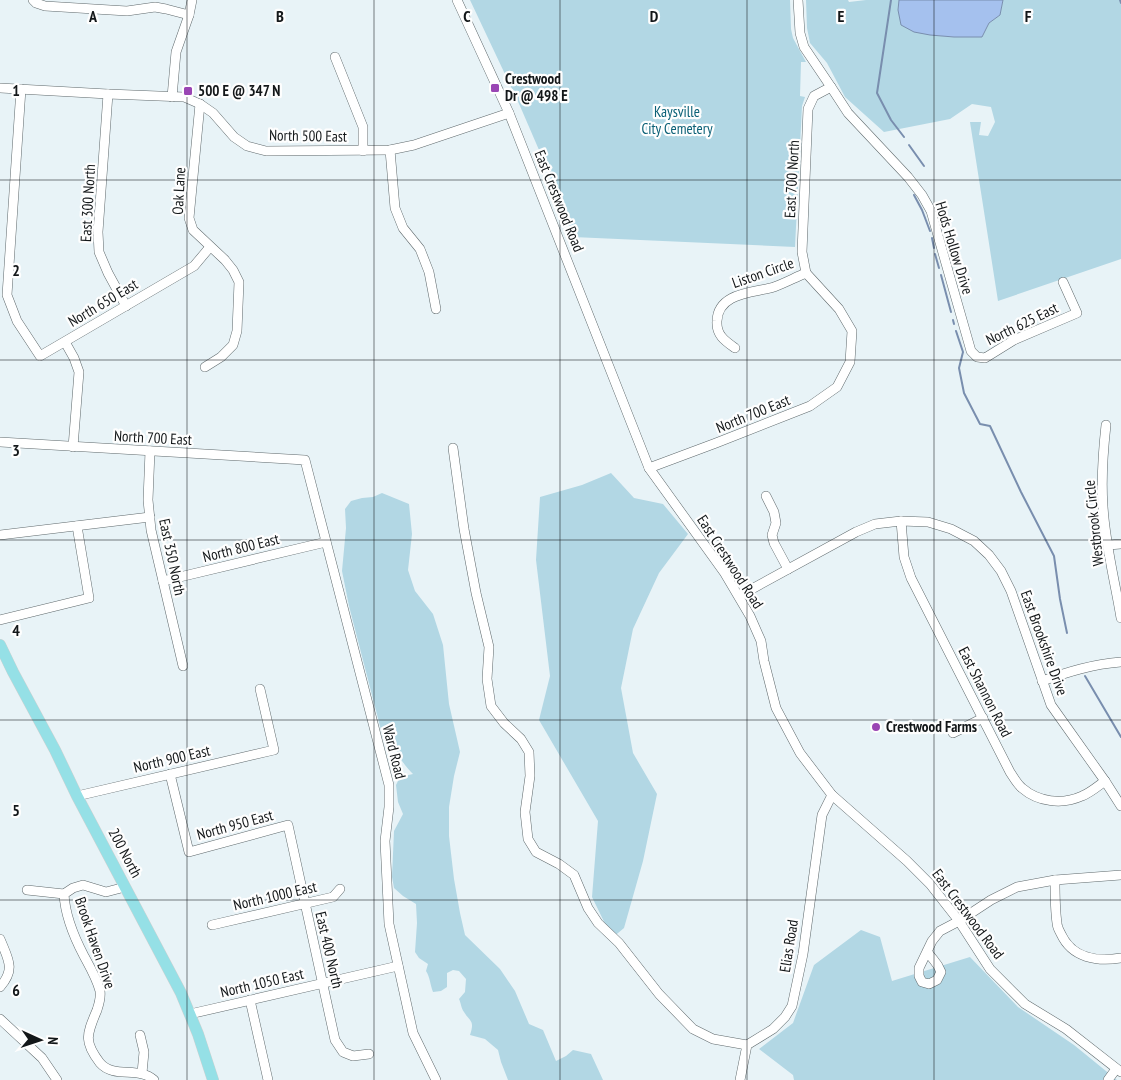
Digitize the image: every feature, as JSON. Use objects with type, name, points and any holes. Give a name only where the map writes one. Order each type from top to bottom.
[{"type":"main road","name":"200 North","points":[[0,645],[181,993],[202,1044],[213,1080]]},
{"type":"street","points":[[99,0],[99,10]]},
{"type":"street","points":[[172,97],[176,52],[189,15],[192,0]]},
{"type":"street","name":"East Crestwood Road","points":[[457,0],[509,113],[649,468],[724,572],[750,616],[761,641],[765,668],[776,708],[800,753],[832,795],[930,884],[959,921],[990,968],[1024,1004],[1066,1029],[1119,1071]]},
{"type":"street","points":[[798,0],[800,33],[804,47],[831,87]]},
{"type":"street","points":[[34,1],[45,6],[99,10],[127,11],[155,7],[166,8],[189,15]]},
{"type":"street","points":[[335,57],[362,127],[364,151]]},
{"type":"street","name":"East 700 North","points":[[806,273],[802,252],[808,108],[814,96],[831,87]]},
{"type":"street","name":"Hods Hollow Drive","points":[[831,87],[848,113],[904,172],[922,195],[931,212],[971,351],[978,357]]},
{"type":"street","name":"North 500 East","points":[[0,88],[184,97],[200,104],[213,113],[234,136],[247,146],[266,151],[390,150],[414,145],[509,113]]},
{"type":"street","points":[[21,89],[4,269],[7,295],[17,321],[40,356],[65,342]]},
{"type":"street","name":"East 300 North","points":[[108,94],[98,232],[99,252],[126,306]]},
{"type":"street","name":"Oak Lane","points":[[200,104],[189,218],[193,230],[233,270],[238,282],[237,331],[233,346],[222,357],[206,367]]},
{"type":"street","points":[[390,150],[394,208],[403,228],[420,249],[429,272],[436,309]]},
{"type":"street","name":"North 650 East","points":[[73,443],[79,372],[65,342],[194,266],[210,246]]},
{"type":"street","name":"Liston Circle","points":[[735,348],[725,341],[717,331],[716,320],[720,308],[728,300],[738,295],[774,286],[806,273]]},
{"type":"street","name":"North 700 East","points":[[649,468],[810,406],[837,387],[850,362],[852,332],[839,309],[806,273]]},
{"type":"street","name":"North 625 East","points":[[978,357],[985,358],[1014,340],[1077,313],[1063,282]]},
{"type":"street","name":"Westbrook Circle","points":[[1106,425],[1102,472],[1103,507],[1121,618]]},
{"type":"street","name":"North 700 East","points":[[0,442],[73,443],[150,452],[305,460]]},
{"type":"street","points":[[453,448],[464,530],[489,648],[487,679],[491,706],[504,723],[521,739],[529,752],[530,776],[525,812],[528,839],[536,852],[559,864],[574,875],[588,908],[598,923],[619,943],[659,994],[693,1029],[713,1039],[746,1045],[740,1080]]},
{"type":"street","name":"East 350 North","points":[[150,452],[148,500],[151,530],[183,666]]},
{"type":"street","name":"Ward Road","points":[[305,460],[389,785],[389,807],[385,841],[389,924],[413,1033],[436,1080]]},
{"type":"street","points":[[766,496],[774,512],[776,523],[772,535],[774,543],[788,569]]},
{"type":"street","points":[[0,535],[150,517]]},
{"type":"street","name":"East Brookshire Drive","points":[[739,596],[856,532],[875,524],[901,521],[928,522],[974,541],[1001,570],[1011,591],[1051,705],[1121,806]]},
{"type":"street","name":"East Shannon Road","points":[[901,521],[904,557],[911,578],[1010,772],[1021,787],[1033,796],[1048,801],[1066,801],[1083,796],[1105,781]]},
{"type":"street","points":[[0,620],[89,598],[77,526]]},
{"type":"street","name":"North 800 East","points":[[163,581],[326,542]]},
{"type":"street","points":[[1108,545],[1121,544]]},
{"type":"street","points":[[1042,681],[1076,669],[1121,662]]},
{"type":"street","name":"North 900 East","points":[[77,796],[274,750],[260,689]]},
{"type":"street","points":[[953,734],[983,718]]},
{"type":"street","name":"North 950 East","points":[[170,774],[189,852],[288,825]]},
{"type":"street","name":"Elias Road","points":[[746,1045],[773,1028],[792,1006],[803,954],[822,815],[832,795]]},
{"type":"street","name":"East 400 North","points":[[288,825],[335,1040],[343,1052],[353,1056],[369,1054]]},
{"type":"street","points":[[928,951],[932,941],[940,931],[991,900],[1017,887],[1055,880],[1121,875]]},
{"type":"street","points":[[1055,880],[1057,924],[1064,941],[1076,952],[1091,959],[1108,960],[1121,958]]},
{"type":"street","name":"Brook Haven Drive","points":[[125,887],[106,892],[83,885],[73,888],[64,894],[65,907],[76,938],[97,982],[100,994],[99,1004],[89,1030],[88,1040],[91,1049],[107,1069],[142,1073],[154,1080]]},
{"type":"street","name":"North 1000 East","points":[[212,925],[333,897],[340,889]]},
{"type":"street","points":[[27,890],[64,894]]},
{"type":"street","points":[[0,939],[9,962],[10,972],[0,987]]},
{"type":"street","name":"North 1050 East","points":[[190,1014],[398,966]]},
{"type":"street","points":[[250,1000],[268,1080]]},
{"type":"street","points":[[0,1018],[42,1058],[57,1080]]},
{"type":"street","points":[[140,1035],[144,1052],[142,1073]]},
{"type":"street","points":[[1108,1080],[1119,1071]]},
{"type":"green space","name":"Kaysville City Cemetery","points":[[470,0],[790,0],[793,38],[806,62],[801,62],[800,96],[805,97],[802,106],[795,247],[573,237],[520,106]]},
{"type":"green space","points":[[806,0],[848,0],[849,2],[899,0],[898,10],[930,35],[982,37],[989,23],[1000,15],[1003,0],[1121,0],[1121,259],[998,301],[970,122],[981,122],[979,135],[988,136],[995,122],[991,107],[972,104],[950,119],[884,132],[845,97],[827,63],[810,43],[807,28]]},
{"type":"green space","points":[[611,473],[634,498],[663,504],[688,534],[659,573],[633,629],[621,688],[633,753],[657,794],[643,861],[624,928],[612,938],[592,897],[598,821],[539,720],[550,676],[536,560],[540,497],[582,485]]},
{"type":"green space","points":[[382,493],[409,504],[412,534],[408,570],[415,591],[433,614],[443,645],[449,704],[460,752],[449,807],[449,836],[454,879],[465,935],[500,969],[515,991],[529,1024],[543,1030],[556,1061],[573,1050],[591,1054],[603,1080],[508,1080],[498,1050],[485,1039],[470,1035],[472,1024],[463,1010],[459,999],[465,992],[466,979],[459,971],[453,970],[447,973],[447,987],[441,991],[433,992],[426,971],[428,964],[419,958],[415,952],[416,904],[394,888],[392,877],[394,831],[403,814],[398,802],[396,785],[400,777],[413,774],[400,757],[393,738],[381,730],[349,606],[342,571],[346,528],[345,509],[351,501],[373,497]]},
{"type":"green space","points":[[861,930],[880,937],[892,981],[970,957],[1018,1007],[1074,1045],[1117,1080],[794,1080],[793,1075],[759,1049],[793,1023],[814,965]]},
{"type":"water","points":[[899,0],[1003,0],[1000,15],[989,23],[982,37],[954,37],[914,32],[901,25],[898,10]]},
{"type":"waterway","points":[[891,0],[877,93],[891,120],[904,137]]},
{"type":"waterway","points":[[909,145],[924,166]]},
{"type":"waterway","points":[[914,195],[930,231]]},
{"type":"waterway","points":[[932,238],[934,248]]},
{"type":"waterway","points":[[935,254],[939,268]]},
{"type":"waterway","points":[[941,275],[951,312]]},
{"type":"waterway","points":[[953,320],[954,324]]},
{"type":"waterway","points":[[956,331],[963,352],[959,368],[964,393],[980,424],[990,426],[1054,556],[1067,633]]},
{"type":"waterway","points":[[1085,676],[1121,737]]},
{"type":"place","name":"Crestwood Dr @ 498 E","points":[[495,88]]},
{"type":"place","name":"500 E @ 347 N","points":[[188,91]]},
{"type":"place","name":"Crestwood Farms","points":[[876,727]]}]
